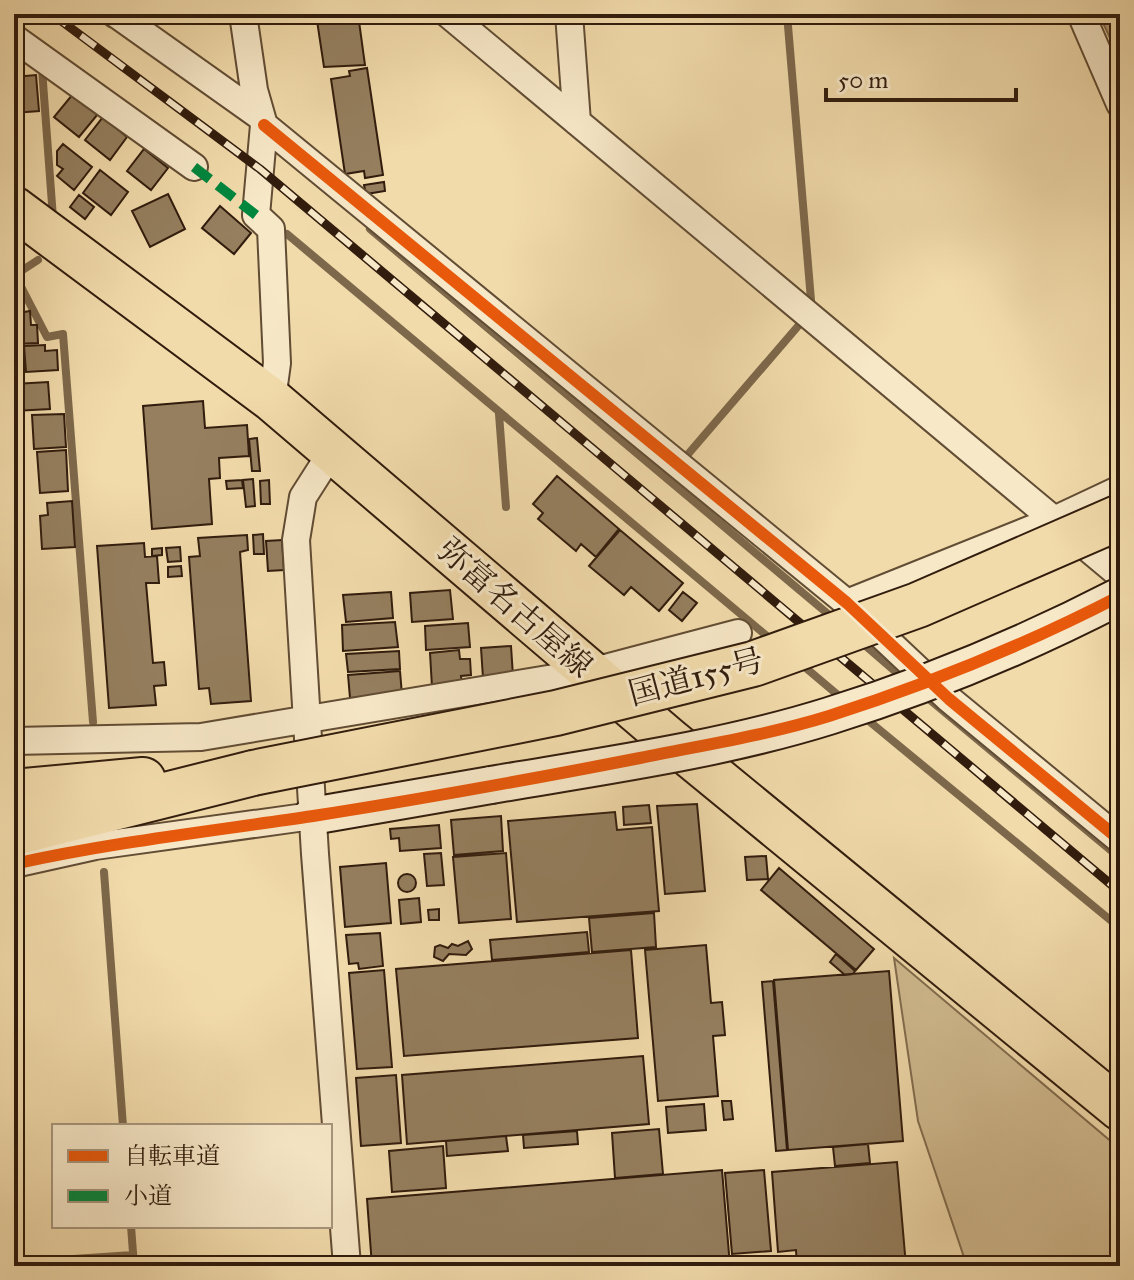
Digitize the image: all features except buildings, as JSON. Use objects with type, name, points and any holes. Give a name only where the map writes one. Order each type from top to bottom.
[{"type":"highway","name":"国道155号","points":[[14,833],[253,773],[556,713],[753,664],[918,605],[1120,517]]},
{"type":"highway","name":"国道155号","points":[[14,792],[253,773]]},
{"type":"main road","name":"弥富名古屋線","points":[[14,208],[272,400],[590,672],[1120,1109]]},
{"type":"street","points":[[116,14],[262,121],[847,603],[949,699],[1120,840]]},
{"type":"street","points":[[243,14],[262,121],[256,215],[271,229],[277,363],[272,400]]},
{"type":"street","points":[[448,14],[1120,575]]},
{"type":"street","points":[[569,14],[577,122]]},
{"type":"street","points":[[1081,14],[1120,104]]},
{"type":"street","points":[[14,38],[194,167]]},
{"type":"street","points":[[333,450],[303,497],[296,540],[312,816],[347,1266]]},
{"type":"street","points":[[847,603],[1054,520],[1120,489]]},
{"type":"street","points":[[14,864],[95,846],[312,816],[738,739],[828,716],[953,672],[1067,623],[1120,596]]},
{"type":"street","points":[[14,741],[201,737],[590,672],[738,633]]},
{"type":"shaded area","points":[[1099,14],[1120,14],[1120,60]]},
{"type":"shaded area","points":[[894,958],[1120,1149],[1120,1266],[967,1266],[918,1121]]},
{"type":"waterway","points":[[97,14],[110,24]]},
{"type":"waterway","points":[[787,14],[811,300]]},
{"type":"waterway","points":[[42,69],[53,218]]},
{"type":"waterway","points":[[370,229],[834,619]]},
{"type":"waterway","points":[[287,234],[774,642]]},
{"type":"waterway","points":[[38,260],[15,275],[47,337],[63,334],[93,722]]},
{"type":"waterway","points":[[683,460],[799,325]]},
{"type":"waterway","points":[[499,414],[506,507]]},
{"type":"waterway","points":[[860,641],[904,679]]},
{"type":"waterway","points":[[800,663],[845,701]]},
{"type":"waterway","points":[[924,695],[1120,858]]},
{"type":"waterway","points":[[864,717],[1120,928]]},
{"type":"waterway","points":[[104,872],[123,1124]]},
{"type":"waterway","points":[[131,1228],[134,1266]]},
{"type":"waterway","points":[[14,1263],[133,1255]]},
{"type":"railway","points":[[52,14],[260,169],[1120,892]]},
{"type":"marked path","points":[[194,167],[256,215]]},
{"type":"cycle path","points":[[264,125],[847,603],[949,699],[1120,840]]},
{"type":"cycle path","points":[[14,864],[126,843],[436,796],[783,729],[940,677],[1013,647],[1120,596]]}]
